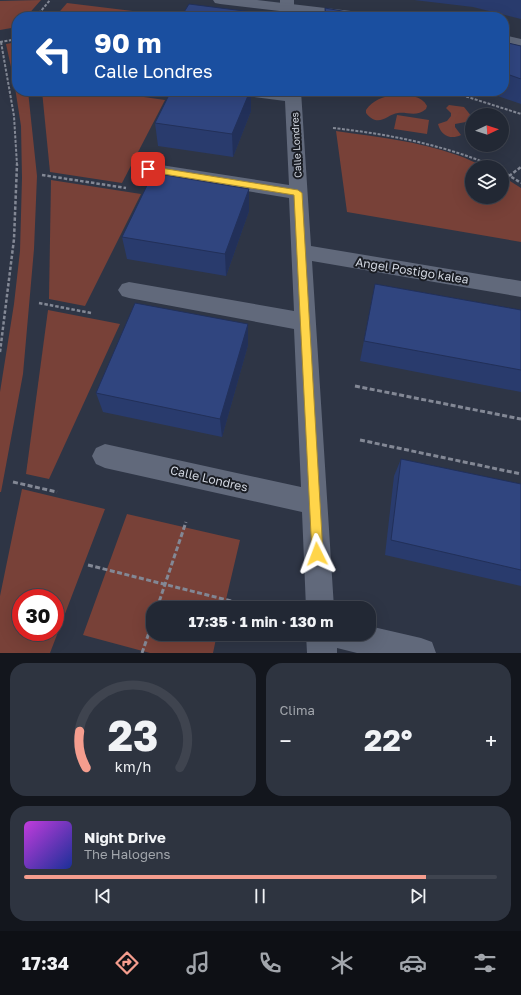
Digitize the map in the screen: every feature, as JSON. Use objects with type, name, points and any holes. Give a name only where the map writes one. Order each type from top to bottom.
[{"type":"street","points":[[220,0],[323,12]]},
{"type":"street","points":[[509,40],[521,43]]},
{"type":"street","name":"Calle Londres","points":[[293,96],[320,601]]},
{"type":"street","name":"Calle Londres","points":[[148,169],[298,193]]},
{"type":"street","name":"Angel Postigo kalea","points":[[302,252],[521,289]]},
{"type":"street","points":[[129,290],[304,322]]},
{"type":"street","name":"Calle Londres","points":[[105,456],[314,502]]},
{"type":"street","points":[[321,641],[322,653]]},
{"type":"street","points":[[369,641],[421,653]]},
{"type":"path","points":[[40,12],[50,0]]},
{"type":"path","points":[[0,352],[13,252],[16,179],[15,127],[9,82],[0,42],[12,40]]},
{"type":"path","points":[[467,96],[521,114]]},
{"type":"path","points":[[333,128],[395,136],[427,143],[460,152],[479,160]]},
{"type":"path","points":[[521,166],[509,176],[521,183]]},
{"type":"path","points":[[42,175],[126,188]]},
{"type":"path","points":[[39,303],[91,312]]},
{"type":"path","points":[[355,386],[521,419]]},
{"type":"path","points":[[360,440],[521,474]]},
{"type":"path","points":[[13,482],[57,492]]},
{"type":"path","points":[[159,601],[186,522]]},
{"type":"path","points":[[88,565],[231,601]]},
{"type":"path","points":[[142,653],[146,641]]},
{"type":"shaded area","points":[[41,0],[30,12],[12,12],[12,28],[0,30],[0,1]]},
{"type":"shaded area","points":[[67,3],[141,12],[59,12]]},
{"type":"shaded area","points":[[12,43],[12,72],[6,44]]},
{"type":"shaded area","points":[[16,96],[29,96],[37,176],[34,249],[23,374],[0,492],[0,392],[14,304],[20,251],[22,178],[21,126]]},
{"type":"shaded area","points":[[42,96],[137,96],[165,100],[122,183],[50,172]]},
{"type":"shaded area","points":[[390,96],[412,96],[421,99],[427,106],[426,109],[416,114],[398,113],[383,119],[375,120],[366,113],[366,110],[375,101]]},
{"type":"shaded area","points":[[449,105],[465,108],[465,122],[455,124],[455,127],[461,135],[450,137],[444,134],[439,128],[438,124],[447,121],[451,116],[451,113],[446,108]]},
{"type":"shaded area","points":[[397,115],[429,120],[427,134],[394,129]]},
{"type":"shaded area","points":[[336,131],[427,146],[469,160],[465,160],[465,204],[509,204],[509,180],[521,188],[521,242],[347,212]]},
{"type":"shaded area","points":[[51,180],[141,194],[85,306],[49,299]]},
{"type":"shaded area","points":[[48,310],[120,324],[49,479],[26,474]]},
{"type":"shaded area","points":[[22,489],[105,509],[64,616],[64,589],[12,589],[12,641],[55,641],[50,653],[0,653],[0,596]]},
{"type":"shaded area","points":[[127,514],[240,540],[226,601],[146,601],[146,641],[216,641],[213,653],[150,653],[83,635]]},
{"type":"building","points":[[189,4],[252,12],[184,12]]},
{"type":"building","points":[[325,8],[348,12],[325,12]]},
{"type":"building","points":[[509,43],[521,46],[521,79],[509,75]]},
{"type":"building","points":[[168,96],[248,96],[232,134],[155,123]]},
{"type":"building","points":[[153,173],[249,189],[225,254],[122,237]]},
{"type":"building","points":[[375,284],[521,310],[521,370],[364,341]]},
{"type":"building","points":[[135,303],[248,324],[220,419],[96,393]]},
{"type":"building","points":[[401,459],[521,484],[521,570],[391,540]]},
{"type":"route","points":[[148,169],[298,193],[317,554]]}]
